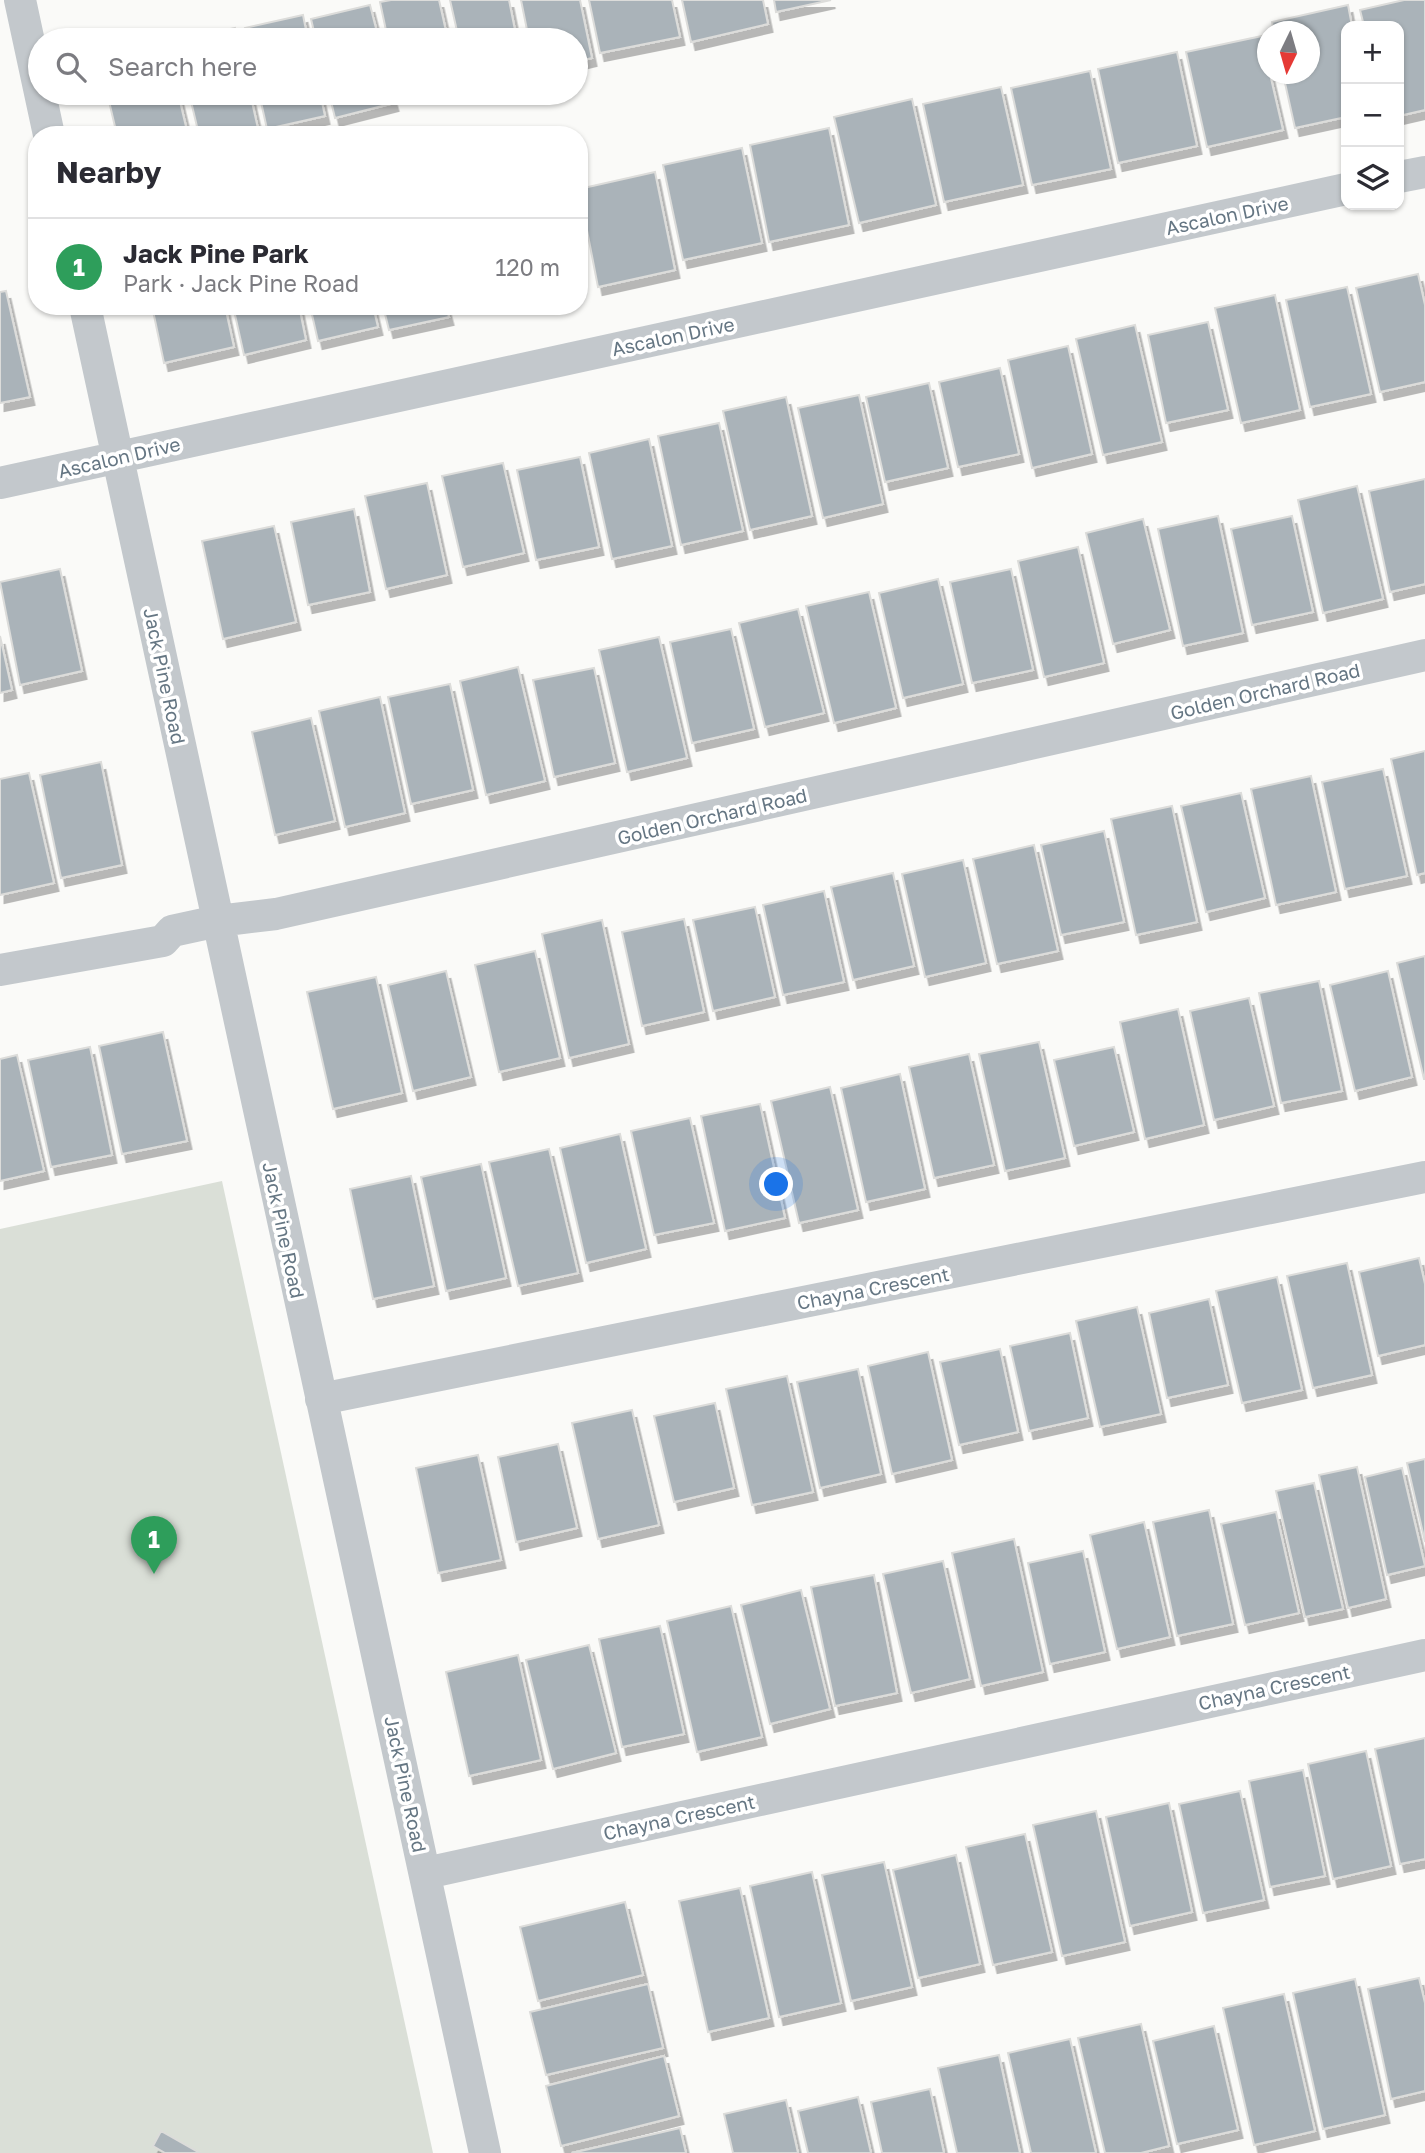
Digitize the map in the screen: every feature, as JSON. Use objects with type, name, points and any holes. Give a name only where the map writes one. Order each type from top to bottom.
[{"type":"street","points":[[20,0],[28,37]]},
{"type":"street","points":[[43,105],[47,126]]},
{"type":"street","points":[[1404,176],[1425,172]]},
{"type":"street","name":"Ascalon Drive","points":[[0,483],[1341,190]]},
{"type":"street","name":"Jack Pine Road","points":[[87,315],[485,2153]]},
{"type":"street","name":"Golden Orchard Road","points":[[0,970],[163,941],[173,931],[218,921],[290,911],[1425,655]]},
{"type":"street","name":"Chayna Crescent","points":[[321,1399],[1425,1177]]},
{"type":"street","name":"Chayna Crescent","points":[[426,1873],[1425,1654]]},
{"type":"shaded area","points":[[222,1181],[433,2153],[0,2153],[0,1229]]},
{"type":"building","points":[[439,0],[445,28],[385,28],[380,2]]},
{"type":"building","points":[[450,0],[509,0],[515,28],[456,28]]},
{"type":"building","points":[[521,0],[580,0],[586,28],[527,28]]},
{"type":"building","points":[[589,0],[672,0],[680,37],[600,53]]},
{"type":"building","points":[[682,0],[763,0],[768,24],[691,42]]},
{"type":"building","points":[[774,0],[831,0],[776,12]]},
{"type":"building","points":[[1404,0],[1425,0],[1425,110],[1404,115],[1404,21],[1363,21],[1360,10]]},
{"type":"building","points":[[370,5],[376,28],[313,28],[311,19]]},
{"type":"building","points":[[1348,5],[1351,21],[1341,21],[1341,118],[1295,128],[1285,84],[1320,84],[1320,21],[1276,21]]},
{"type":"building","points":[[303,15],[306,28],[245,28]]},
{"type":"building","points":[[1257,37],[1257,84],[1272,84],[1283,130],[1207,147],[1186,52]]},
{"type":"building","points":[[588,39],[592,58],[588,59]]},
{"type":"building","points":[[1177,52],[1197,146],[1118,163],[1098,69]]},
{"type":"building","points":[[1090,71],[1111,169],[1032,185],[1011,88]]},
{"type":"building","points":[[1001,87],[1023,185],[944,202],[923,104]]},
{"type":"building","points":[[912,99],[936,205],[859,223],[834,117]]},
{"type":"building","points":[[110,105],[181,105],[186,126],[115,126]]},
{"type":"building","points":[[192,105],[253,105],[257,126],[197,126]]},
{"type":"building","points":[[262,105],[323,105],[325,116],[280,126],[266,126]]},
{"type":"building","points":[[332,105],[386,105],[335,118]]},
{"type":"building","points":[[829,128],[849,225],[769,242],[750,145]]},
{"type":"building","points":[[742,148],[762,243],[683,260],[663,165]]},
{"type":"building","points":[[655,172],[675,270],[598,287],[588,235],[588,187]]},
{"type":"building","points":[[1418,274],[1425,305],[1425,382],[1380,392],[1356,288]]},
{"type":"building","points":[[1347,287],[1371,394],[1310,407],[1286,300]]},
{"type":"building","points":[[6,291],[30,397],[0,403],[0,292]]},
{"type":"building","points":[[1275,295],[1300,410],[1241,423],[1215,308]]},
{"type":"building","points":[[154,315],[227,315],[234,347],[164,363]]},
{"type":"building","points":[[235,315],[301,315],[306,340],[244,355]]},
{"type":"building","points":[[312,315],[375,315],[378,327],[318,341]]},
{"type":"building","points":[[385,315],[449,317],[389,330]]},
{"type":"building","points":[[1208,322],[1228,410],[1166,423],[1148,335]]},
{"type":"building","points":[[1135,325],[1162,442],[1103,455],[1076,339]]},
{"type":"building","points":[[1068,346],[1092,454],[1032,468],[1008,360]]},
{"type":"building","points":[[1000,368],[1019,454],[958,467],[939,382]]},
{"type":"building","points":[[929,383],[948,468],[885,482],[866,397]]},
{"type":"building","points":[[859,395],[883,504],[823,518],[798,408]]},
{"type":"building","points":[[786,397],[812,516],[750,530],[723,411]]},
{"type":"building","points":[[719,423],[743,531],[681,545],[658,436]]},
{"type":"building","points":[[649,439],[672,546],[612,559],[589,453]]},
{"type":"building","points":[[580,457],[599,547],[536,560],[517,470]]},
{"type":"building","points":[[503,463],[524,553],[463,567],[442,476]]},
{"type":"building","points":[[1425,479],[1425,584],[1390,592],[1369,491]]},
{"type":"building","points":[[427,483],[447,575],[386,589],[365,496]]},
{"type":"building","points":[[1357,486],[1383,599],[1323,613],[1298,500]]},
{"type":"building","points":[[354,509],[370,592],[308,605],[291,522]]},
{"type":"building","points":[[1218,516],[1243,633],[1183,646],[1158,529]]},
{"type":"building","points":[[1292,516],[1313,612],[1252,625],[1231,529]]},
{"type":"building","points":[[1143,519],[1170,630],[1113,644],[1086,533]]},
{"type":"building","points":[[274,526],[296,622],[223,639],[202,541]]},
{"type":"building","points":[[1078,547],[1104,663],[1044,677],[1018,561]]},
{"type":"building","points":[[60,569],[82,671],[20,685],[0,582]]},
{"type":"building","points":[[1011,569],[1033,670],[972,683],[950,582]]},
{"type":"building","points":[[938,579],[963,684],[903,698],[879,593]]},
{"type":"building","points":[[869,592],[896,708],[834,723],[806,606]]},
{"type":"building","points":[[798,609],[824,713],[765,727],[739,623]]},
{"type":"building","points":[[731,629],[754,729],[692,743],[670,642]]},
{"type":"building","points":[[0,636],[12,690],[0,693]]},
{"type":"building","points":[[659,637],[687,758],[627,772],[599,650]]},
{"type":"building","points":[[518,667],[545,781],[486,795],[460,681]]},
{"type":"building","points":[[594,668],[615,763],[554,777],[533,680]]},
{"type":"building","points":[[450,684],[473,790],[411,804],[388,697]]},
{"type":"building","points":[[380,697],[405,813],[345,827],[319,711]]},
{"type":"building","points":[[311,718],[335,821],[275,835],[252,732]]},
{"type":"building","points":[[1425,751],[1425,873],[1417,875],[1391,759]]},
{"type":"building","points":[[101,762],[122,865],[61,878],[40,775]]},
{"type":"building","points":[[1383,769],[1407,876],[1345,889],[1322,782]]},
{"type":"building","points":[[29,773],[54,883],[0,895],[0,779]]},
{"type":"building","points":[[1311,776],[1336,892],[1276,905],[1251,789]]},
{"type":"building","points":[[1241,793],[1265,898],[1206,912],[1181,806]]},
{"type":"building","points":[[1172,806],[1197,922],[1136,935],[1111,819]]},
{"type":"building","points":[[1104,831],[1124,922],[1061,935],[1041,845]]},
{"type":"building","points":[[1034,845],[1058,951],[997,964],[973,859]]},
{"type":"building","points":[[963,860],[986,963],[925,977],[902,874]]},
{"type":"building","points":[[893,873],[914,966],[853,980],[831,887]]},
{"type":"building","points":[[824,891],[844,982],[783,995],[763,905]]},
{"type":"building","points":[[755,907],[775,997],[713,1011],[693,920]]},
{"type":"building","points":[[684,919],[704,1012],[642,1026],[622,932]]},
{"type":"building","points":[[602,920],[629,1044],[569,1058],[542,934]]},
{"type":"building","points":[[535,951],[560,1058],[499,1072],[475,965]]},
{"type":"building","points":[[1425,956],[1425,1079],[1424,1079],[1397,963]]},
{"type":"building","points":[[446,971],[471,1077],[413,1091],[388,985]]},
{"type":"building","points":[[1388,971],[1412,1077],[1355,1091],[1330,985]]},
{"type":"building","points":[[376,977],[402,1093],[333,1109],[307,992]]},
{"type":"building","points":[[1319,981],[1342,1091],[1281,1103],[1259,993]]},
{"type":"building","points":[[1249,998],[1274,1106],[1214,1120],[1190,1011]]},
{"type":"building","points":[[1178,1009],[1204,1125],[1145,1139],[1120,1022]]},
{"type":"building","points":[[163,1032],[187,1141],[122,1154],[99,1046]]},
{"type":"building","points":[[1039,1042],[1065,1158],[1005,1171],[979,1054]]},
{"type":"building","points":[[90,1047],[112,1155],[51,1167],[28,1060]]},
{"type":"building","points":[[1114,1047],[1134,1132],[1074,1146],[1054,1060]]},
{"type":"building","points":[[969,1054],[994,1165],[934,1178],[909,1067]]},
{"type":"building","points":[[17,1055],[44,1171],[0,1181],[0,1059]]},
{"type":"building","points":[[900,1074],[925,1189],[866,1202],[841,1088]]},
{"type":"building","points":[[830,1087],[858,1210],[799,1223],[771,1101]]},
{"type":"building","points":[[760,1104],[785,1218],[725,1231],[701,1116]]},
{"type":"building","points":[[690,1118],[714,1223],[654,1235],[631,1131]]},
{"type":"building","points":[[620,1134],[646,1249],[586,1263],[560,1148]]},
{"type":"building","points":[[549,1149],[578,1273],[518,1286],[489,1162]]},
{"type":"building","points":[[481,1164],[506,1278],[446,1291],[421,1177]]},
{"type":"building","points":[[411,1176],[434,1286],[373,1299],[350,1189]]},
{"type":"building","points":[[1419,1258],[1425,1284],[1425,1345],[1378,1356],[1359,1272]]},
{"type":"building","points":[[1347,1263],[1372,1375],[1313,1388],[1287,1276]]},
{"type":"building","points":[[1277,1277],[1302,1390],[1242,1403],[1216,1291]]},
{"type":"building","points":[[1209,1299],[1228,1385],[1167,1398],[1149,1313]]},
{"type":"building","points":[[1137,1307],[1161,1414],[1100,1427],[1076,1321]]},
{"type":"building","points":[[1070,1333],[1088,1418],[1029,1431],[1010,1346]]},
{"type":"building","points":[[1000,1349],[1018,1432],[959,1445],[940,1362]]},
{"type":"building","points":[[928,1352],[952,1460],[892,1474],[868,1366]]},
{"type":"building","points":[[858,1369],[881,1474],[820,1488],[797,1382]]},
{"type":"building","points":[[787,1376],[813,1492],[752,1505],[726,1389]]},
{"type":"building","points":[[715,1403],[734,1488],[674,1502],[654,1416]]},
{"type":"building","points":[[632,1410],[659,1525],[598,1539],[572,1423]]},
{"type":"building","points":[[558,1444],[577,1528],[516,1542],[498,1457]]},
{"type":"building","points":[[478,1455],[501,1560],[438,1573],[416,1468]]},
{"type":"building","points":[[1425,1459],[1425,1542],[1407,1463]]},
{"type":"building","points":[[1357,1467],[1386,1599],[1348,1608],[1319,1475]]},
{"type":"building","points":[[1402,1468],[1425,1566],[1387,1575],[1365,1477]]},
{"type":"building","points":[[1314,1483],[1343,1609],[1305,1617],[1276,1491]]},
{"type":"building","points":[[1209,1510],[1233,1624],[1177,1636],[1153,1522]]},
{"type":"building","points":[[1276,1512],[1299,1613],[1245,1625],[1221,1524]]},
{"type":"building","points":[[1144,1522],[1170,1637],[1117,1649],[1090,1535]]},
{"type":"building","points":[[1014,1539],[1043,1672],[981,1686],[952,1553]]},
{"type":"building","points":[[1083,1551],[1105,1652],[1050,1664],[1028,1563]]},
{"type":"building","points":[[943,1561],[970,1679],[911,1693],[883,1574]]},
{"type":"building","points":[[874,1575],[897,1693],[835,1706],[811,1587]]},
{"type":"building","points":[[801,1590],[830,1709],[770,1724],[741,1605]]},
{"type":"building","points":[[731,1606],[762,1737],[697,1752],[667,1621]]},
{"type":"building","points":[[660,1626],[684,1734],[622,1747],[599,1639]]},
{"type":"building","points":[[589,1645],[616,1753],[553,1769],[526,1660]]},
{"type":"building","points":[[518,1655],[541,1760],[469,1776],[446,1672]]},
{"type":"building","points":[[1425,1738],[1425,1859],[1400,1864],[1375,1749]]},
{"type":"building","points":[[1366,1751],[1391,1866],[1333,1879],[1308,1764]]},
{"type":"building","points":[[1303,1770],[1325,1876],[1270,1887],[1249,1781]]},
{"type":"building","points":[[1240,1791],[1264,1900],[1203,1913],[1179,1804]]},
{"type":"building","points":[[1169,1803],[1192,1912],[1130,1926],[1106,1817]]},
{"type":"building","points":[[1096,1811],[1125,1942],[1062,1956],[1033,1825]]},
{"type":"building","points":[[1025,1834],[1052,1952],[993,1965],[966,1847]]},
{"type":"building","points":[[956,1855],[980,1964],[918,1978],[893,1870]]},
{"type":"building","points":[[884,1862],[912,1987],[851,2001],[822,1875]]},
{"type":"building","points":[[812,1872],[841,2003],[779,2017],[750,1886]]},
{"type":"building","points":[[740,1888],[769,2018],[708,2032],[679,1901]]},
{"type":"building","points":[[625,1902],[643,1975],[538,2001],[520,1927]]},
{"type":"building","points":[[1419,1978],[1425,2003],[1425,2091],[1391,2099],[1368,1989]]},
{"type":"building","points":[[1355,1979],[1385,2115],[1323,2129],[1293,1993]]},
{"type":"building","points":[[648,1984],[663,2048],[546,2075],[530,2012]]},
{"type":"building","points":[[1284,1994],[1315,2131],[1254,2145],[1223,2008]]},
{"type":"building","points":[[1141,2024],[1169,2146],[1141,2153],[1105,2153],[1078,2038]]},
{"type":"building","points":[[1214,2026],[1238,2130],[1177,2144],[1153,2041]]},
{"type":"building","points":[[1070,2039],[1096,2153],[1031,2153],[1008,2053]]},
{"type":"building","points":[[999,2055],[1020,2153],[957,2153],[938,2068]]},
{"type":"building","points":[[664,2056],[679,2116],[561,2146],[546,2086]]},
{"type":"building","points":[[930,2089],[944,2153],[882,2153],[871,2102]]},
{"type":"building","points":[[858,2097],[871,2153],[808,2153],[798,2111]]},
{"type":"building","points":[[786,2100],[798,2153],[733,2153],[724,2114]]},
{"type":"building","points":[[680,2128],[686,2153],[572,2153]]},
{"type":"building","points":[[161,2131],[200,2153],[165,2153],[153,2146]]},
{"type":"place","name":"Jack Pine Park","points":[[154,1574]]}]
